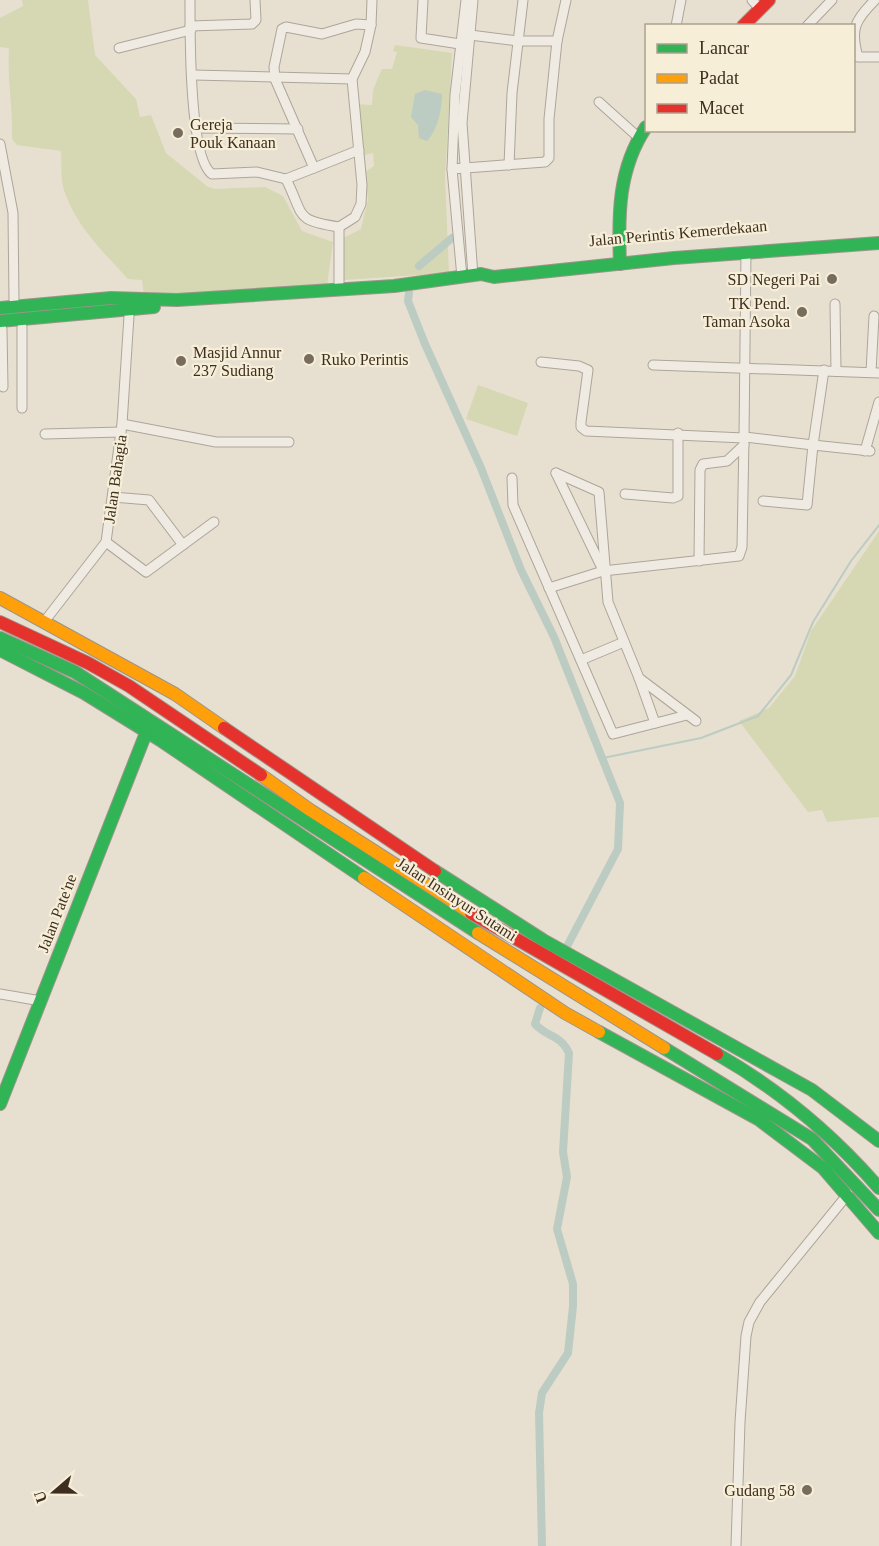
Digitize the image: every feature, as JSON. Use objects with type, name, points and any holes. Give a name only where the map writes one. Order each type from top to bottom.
[{"type":"main road","points":[[744,24],[760,3]]},
{"type":"main road","points":[[620,259],[622,181],[627,157],[645,127]]},
{"type":"main road","name":"Jalan Perintis Kemerdekaan","points":[[1,325],[147,308],[177,300],[339,283],[394,286],[472,276],[527,274],[620,259],[879,231]]},
{"type":"main road","name":"Jalan Perintis Kemerdekaan","points":[[620,259],[879,243]]},
{"type":"main road","name":"Jalan Perintis Kemerdekaan","points":[[0,308],[110,299],[161,297],[177,300]]},
{"type":"main road","points":[[0,598],[175,694],[372,830],[543,940],[812,1090],[879,1141]]},
{"type":"main road","name":"Jalan Insinyur Sutami","points":[[0,622],[88,663],[129,686],[177,716],[310,810],[451,901],[735,1064],[816,1125],[879,1188]]},
{"type":"main road","name":"Jalan Insinyur Sutami","points":[[0,638],[75,672],[472,930],[812,1139],[879,1210]]},
{"type":"main road","points":[[0,650],[84,693],[251,799],[565,1012],[758,1119],[814,1160],[848,1194],[879,1233]]},
{"type":"main road","name":"Jalan Pate'ne","points":[[0,1104],[146,733]]},
{"type":"street","points":[[190,0],[195,129],[200,153],[210,173],[257,172],[286,179],[359,150]]},
{"type":"street","points":[[119,48],[190,28],[254,24],[255,0]]},
{"type":"street","points":[[286,179],[304,218],[312,223],[339,227],[355,217],[361,206],[359,150],[352,79],[365,52],[371,25],[372,0]]},
{"type":"street","points":[[423,0],[421,38],[460,44]]},
{"type":"street","points":[[466,0],[460,44],[452,169],[472,276]]},
{"type":"street","points":[[472,276],[462,123],[473,0]]},
{"type":"street","points":[[509,165],[523,0]]},
{"type":"street","points":[[452,169],[509,165],[549,159],[549,119],[557,41],[566,0]]},
{"type":"street","points":[[676,24],[681,0]]},
{"type":"street","points":[[809,24],[832,0]]},
{"type":"street","points":[[855,24],[856,20],[875,0]]},
{"type":"street","points":[[314,168],[275,79],[274,67],[283,28],[322,34],[356,24],[371,25]]},
{"type":"street","points":[[470,35],[518,41],[557,41]]},
{"type":"street","points":[[855,36],[858,57],[879,57]]},
{"type":"street","points":[[194,75],[275,79],[352,79]]},
{"type":"street","points":[[599,102],[638,137]]},
{"type":"street","points":[[195,129],[298,129]]},
{"type":"street","points":[[0,144],[13,213],[14,300]]},
{"type":"street","points":[[339,227],[339,283]]},
{"type":"street","points":[[549,588],[603,571],[735,557],[741,552],[747,368],[746,252]]},
{"type":"street","points":[[835,304],[836,370]]},
{"type":"street","name":"Jalan Bahagia","points":[[44,622],[106,542],[122,428],[129,316]]},
{"type":"street","points":[[653,365],[875,372],[874,316]]},
{"type":"street","points":[[1,325],[3,387]]},
{"type":"street","points":[[22,327],[22,408]]},
{"type":"street","points":[[542,362],[579,366],[588,370],[581,422],[581,427],[586,431],[678,433],[868,451],[879,402]]},
{"type":"street","points":[[763,501],[807,505],[824,369]]},
{"type":"street","points":[[45,434],[122,428],[216,442],[289,442]]},
{"type":"street","points":[[625,494],[673,498],[678,496],[678,433]]},
{"type":"street","points":[[699,561],[700,470],[703,464],[727,461],[744,440]]},
{"type":"street","points":[[603,571],[556,473],[600,492],[603,571],[608,602],[655,723]]},
{"type":"street","points":[[512,478],[513,506],[613,734],[655,723],[692,718],[639,678]]},
{"type":"street","points":[[113,498],[149,500],[183,545]]},
{"type":"street","points":[[106,542],[144,572],[214,522]]},
{"type":"street","points":[[581,660],[624,642]]},
{"type":"street","points":[[0,994],[41,1000]]},
{"type":"street","points":[[736,1546],[740,1422],[749,1323],[760,1302],[848,1194]]},
{"type":"green space","points":[[22,0],[88,0],[95,55],[136,99],[140,117],[151,115],[166,153],[208,187],[215,189],[265,187],[283,196],[302,231],[333,242],[327,285],[144,296],[142,280],[128,279],[92,239],[70,205],[63,188],[61,151],[17,145],[12,139],[9,48],[0,47],[0,18],[23,6]]},
{"type":"green space","points":[[395,45],[452,53],[445,177],[449,273],[344,280],[343,238],[361,229],[368,200],[365,172],[374,166],[373,153],[360,156],[355,104],[372,105],[373,90],[382,69],[392,69],[397,52],[393,51]]},
{"type":"green space","points":[[478,385],[528,403],[517,436],[466,419]]},
{"type":"green space","points":[[879,531],[879,817],[827,822],[822,810],[808,812],[739,721],[769,708],[795,676],[811,631]]},
{"type":"shaded area","points":[[425,90],[442,94],[439,119],[427,141],[419,138],[418,125],[411,117],[415,94]]},
{"type":"waterway","points":[[419,266],[452,238]]},
{"type":"waterway","points":[[409,293],[408,301],[425,344],[481,468],[521,570],[554,637],[620,803],[618,849],[564,952]]},
{"type":"waterway","points":[[603,758],[701,738],[758,716],[791,675],[813,622],[851,561],[879,525]]},
{"type":"waterway","points":[[540,1008],[535,1024],[562,1042],[569,1053],[563,1152],[567,1177],[557,1229],[573,1284],[568,1353],[542,1393],[539,1413],[542,1546]]},
{"type":"traffic: fast","points":[[620,264],[620,210],[625,176],[630,159],[645,129]]},
{"type":"traffic: fast","points":[[0,308],[111,298],[177,300],[394,286],[481,274],[494,277],[674,258],[879,243]]},
{"type":"traffic: fast","points":[[0,321],[154,307]]},
{"type":"traffic: fast","points":[[0,638],[75,672],[478,933]]},
{"type":"traffic: fast","points":[[0,650],[84,693],[160,740],[364,878]]},
{"type":"traffic: fast","points":[[0,1104],[146,733]]},
{"type":"traffic: fast","points":[[435,871],[543,940],[812,1090],[879,1141]]},
{"type":"traffic: fast","points":[[599,1032],[758,1119],[823,1168],[879,1233]]},
{"type":"traffic: fast","points":[[664,1048],[812,1139],[879,1210]]},
{"type":"traffic: fast","points":[[717,1054],[762,1082],[804,1114],[879,1188]]},
{"type":"traffic: slow","points":[[0,598],[175,694],[224,728]]},
{"type":"traffic: slow","points":[[261,775],[310,810],[471,913]]},
{"type":"traffic: slow","points":[[364,878],[565,1013],[599,1032]]},
{"type":"traffic: slow","points":[[478,933],[664,1048]]},
{"type":"traffic: jam","points":[[745,24],[769,0]]},
{"type":"traffic: jam","points":[[0,622],[88,663],[129,686],[261,775]]},
{"type":"traffic: jam","points":[[224,728],[435,871]]},
{"type":"traffic: jam","points":[[471,913],[717,1054]]},
{"type":"place","name":"Gereja Pouk Kanaan","points":[[178,133]]},
{"type":"place","name":"SD Negeri Pai","points":[[832,279]]},
{"type":"place","name":"TK Pend. Taman Asoka","points":[[802,312]]},
{"type":"place","name":"Ruko Perintis","points":[[309,359]]},
{"type":"place","name":"Masjid Annur 237 Sudiang","points":[[181,361]]},
{"type":"place","name":"Gudang 58","points":[[807,1490]]}]
